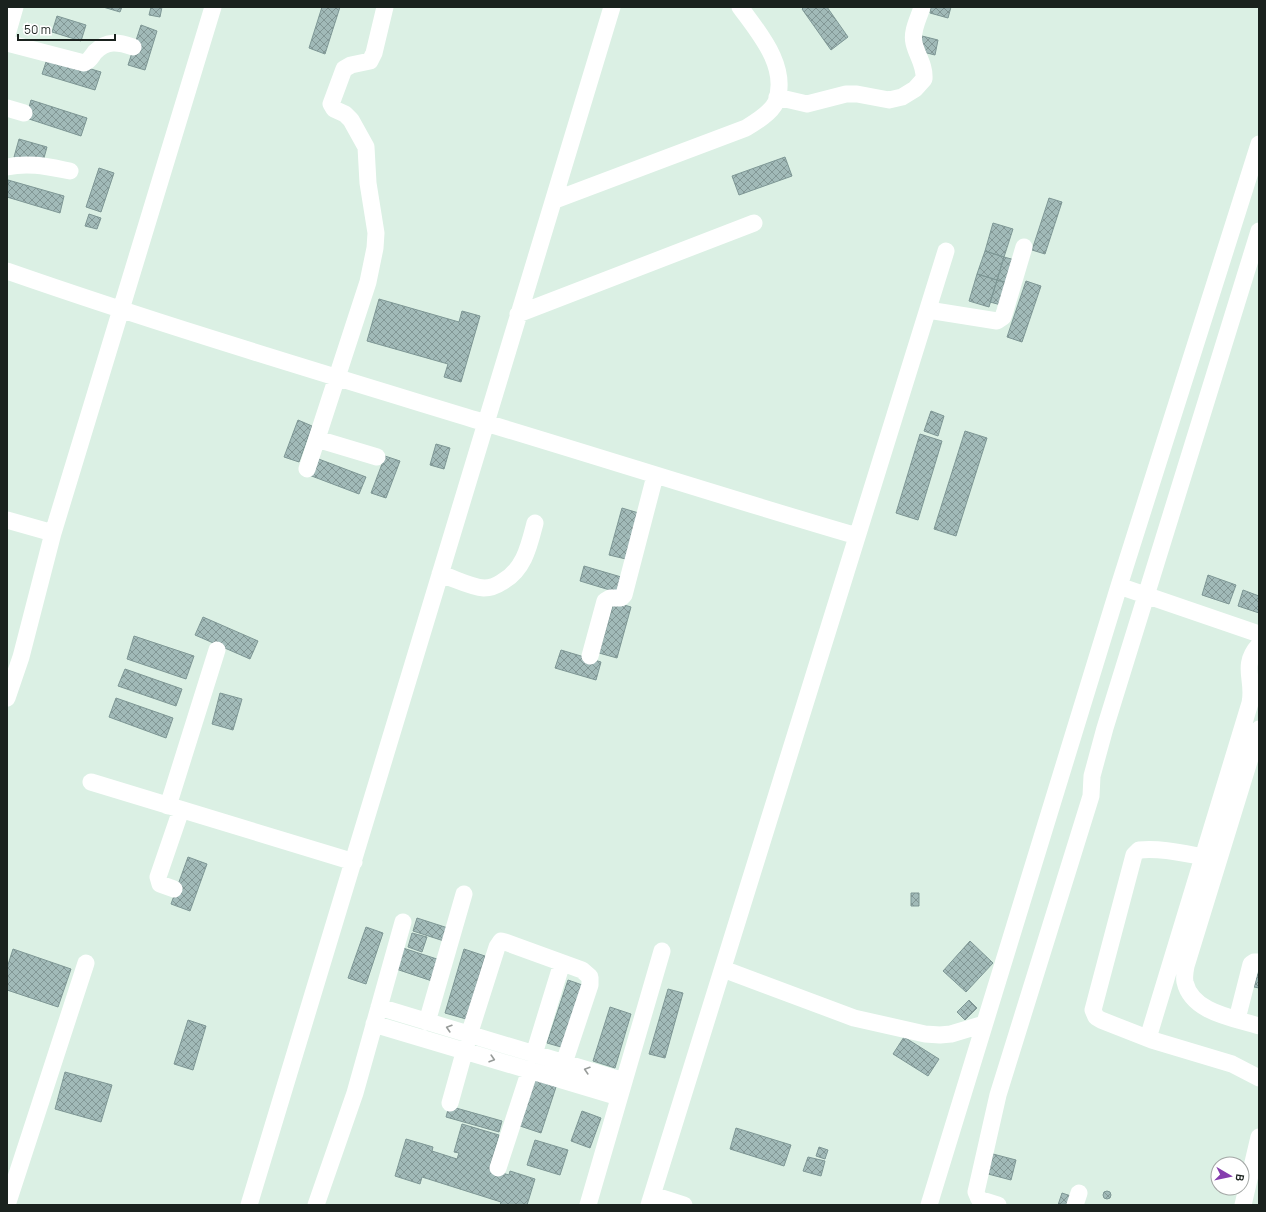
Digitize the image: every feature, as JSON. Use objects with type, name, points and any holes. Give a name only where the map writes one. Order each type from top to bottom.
[{"type":"street","points":[[7,35],[15,7]]},
{"type":"street","points":[[7,698],[22,657],[52,534],[213,7]]},
{"type":"street","points":[[307,470],[368,282],[376,248],[376,233],[370,204],[366,147],[350,120],[345,114],[334,109],[331,104],[344,69],[351,65],[370,61],[385,7]]},
{"type":"street","points":[[249,1205],[354,862],[518,314],[555,200],[612,7]]},
{"type":"street","points":[[555,200],[746,128],[770,110],[776,102],[777,97],[778,75],[774,57],[740,7]]},
{"type":"street","points":[[777,97],[807,104],[846,94],[857,94],[890,100],[902,97],[915,89],[924,79],[924,67],[914,44],[913,37],[922,7]]},
{"type":"street","points":[[7,43],[84,63],[88,62],[95,53],[108,43],[120,42],[133,47]]},
{"type":"street","points":[[7,108],[24,113]]},
{"type":"street","points":[[929,1205],[1119,586],[1259,144]]},
{"type":"street","points":[[7,167],[32,164],[70,172]]},
{"type":"street","points":[[518,314],[754,224]]},
{"type":"street","points":[[998,1205],[979,1199],[977,1196],[990,1123],[1091,796],[1092,776],[1101,742],[1259,231]]},
{"type":"street","points":[[928,310],[997,321],[1001,320],[1006,311],[1024,247]]},
{"type":"street","points":[[684,1205],[651,1200],[946,251]]},
{"type":"street","points":[[7,272],[121,311],[486,422],[655,476],[857,536]]},
{"type":"street","points":[[317,439],[377,456]]},
{"type":"street","points":[[590,656],[605,601],[610,598],[621,598],[624,595],[655,476]]},
{"type":"street","points":[[7,520],[52,534]]},
{"type":"street","points":[[440,574],[484,588],[493,587],[510,578],[520,567],[529,546],[535,523]]},
{"type":"street","points":[[1119,586],[1259,634]]},
{"type":"street","points":[[1148,1038],[1250,703],[1252,695],[1248,665],[1251,655],[1259,645]]},
{"type":"street","points":[[174,889],[160,884],[158,878],[174,808],[217,650]]},
{"type":"street","points":[[1259,729],[1186,966],[1185,981],[1190,994],[1200,1005],[1215,1013],[1259,1026]]},
{"type":"street","points":[[91,782],[354,862]]},
{"type":"street","points":[[1204,857],[1147,849],[1139,850],[1134,855],[1093,1010],[1096,1017],[1101,1020],[1148,1038],[1232,1064],[1259,1078]]},
{"type":"street","points":[[427,1022],[464,894]]},
{"type":"street","points":[[320,1204],[356,1093],[403,922]]},
{"type":"street","points":[[450,1103],[497,947],[501,941],[582,970],[590,977],[590,985],[564,1063]]},
{"type":"street","points":[[588,1205],[662,951]]},
{"type":"street","points":[[1237,1019],[1251,964],[1254,962],[1259,962]]},
{"type":"street","points":[[7,1205],[39,1102],[86,963]]},
{"type":"street","points":[[534,1054],[562,963]]},
{"type":"street","points":[[723,969],[854,1018],[926,1034],[940,1036],[984,1024]]},
{"type":"street","points":[[379,1007],[624,1081]]},
{"type":"street","points":[[374,1024],[619,1097]]},
{"type":"street","points":[[498,1168],[530,1070]]},
{"type":"street","points":[[1244,1205],[1259,1137]]},
{"type":"building","points":[[103,7],[122,7],[120,12]]},
{"type":"building","points":[[151,7],[162,7],[160,17],[149,15]]},
{"type":"building","points":[[322,7],[340,7],[325,54],[309,48]]},
{"type":"building","points":[[804,7],[827,7],[848,37],[831,50],[802,9]]},
{"type":"building","points":[[931,7],[951,7],[948,18],[930,13]]},
{"type":"building","points":[[57,16],[86,25],[81,41],[52,32]]},
{"type":"building","points":[[141,25],[157,31],[145,70],[128,65]]},
{"type":"building","points":[[922,36],[938,40],[935,55],[919,51]]},
{"type":"building","points":[[48,56],[101,72],[95,90],[42,74]]},
{"type":"building","points":[[31,100],[87,118],[81,136],[26,118]]},
{"type":"building","points":[[19,139],[47,147],[42,165],[14,157]]},
{"type":"building","points":[[785,157],[792,176],[739,195],[732,176]]},
{"type":"building","points":[[99,168],[114,173],[101,212],[86,207]]},
{"type":"building","points":[[8,180],[64,196],[60,213],[7,197]]},
{"type":"building","points":[[1049,198],[1062,202],[1045,254],[1032,250]]},
{"type":"building","points":[[89,214],[101,218],[97,229],[85,226]]},
{"type":"building","points":[[993,223],[1013,229],[1004,257],[985,251]]},
{"type":"building","points":[[985,251],[1004,257],[997,280],[977,274]]},
{"type":"building","points":[[1004,257],[1015,260],[1008,283],[997,280]]},
{"type":"building","points":[[977,274],[997,280],[989,307],[969,301]]},
{"type":"building","points":[[997,280],[1008,283],[1001,305],[990,302]]},
{"type":"building","points":[[1026,281],[1041,286],[1022,342],[1007,337]]},
{"type":"building","points":[[379,299],[459,322],[462,311],[480,316],[461,382],[444,377],[448,364],[367,341]]},
{"type":"building","points":[[931,411],[944,416],[938,436],[924,431]]},
{"type":"building","points":[[298,420],[312,426],[299,462],[284,457]]},
{"type":"building","points":[[965,431],[987,438],[956,536],[934,529]]},
{"type":"building","points":[[920,434],[942,441],[918,520],[896,513]]},
{"type":"building","points":[[436,444],[450,448],[444,469],[430,465]]},
{"type":"building","points":[[385,456],[400,461],[386,498],[371,493]]},
{"type":"building","points":[[316,458],[366,477],[359,494],[309,475]]},
{"type":"building","points":[[622,508],[642,514],[630,560],[609,555]]},
{"type":"building","points":[[584,566],[628,579],[623,594],[580,581]]},
{"type":"building","points":[[1208,575],[1236,585],[1229,604],[1202,595]]},
{"type":"building","points":[[1243,590],[1259,596],[1259,613],[1238,606]]},
{"type":"building","points":[[614,602],[631,607],[617,658],[599,653]]},
{"type":"building","points":[[203,617],[258,641],[250,659],[195,635]]},
{"type":"building","points":[[134,636],[194,656],[186,679],[127,659]]},
{"type":"building","points":[[561,650],[601,662],[596,680],[555,668]]},
{"type":"building","points":[[125,669],[182,689],[176,706],[118,686]]},
{"type":"building","points":[[220,693],[242,699],[233,730],[212,724]]},
{"type":"building","points":[[116,698],[173,718],[166,738],[109,717]]},
{"type":"building","points":[[188,857],[207,864],[190,911],[171,904]]},
{"type":"building","points":[[911,893],[919,893],[919,906],[911,906]]},
{"type":"building","points":[[417,918],[451,929],[447,942],[413,931]]},
{"type":"building","points":[[366,927],[383,933],[366,984],[348,978]]},
{"type":"building","points":[[412,933],[427,937],[422,952],[408,947]]},
{"type":"building","points":[[970,941],[993,963],[966,992],[943,971]]},
{"type":"building","points":[[403,948],[443,961],[435,982],[396,969]]},
{"type":"building","points":[[13,949],[71,969],[58,1007],[7,990],[7,968]]},
{"type":"building","points":[[464,949],[485,956],[466,1019],[445,1013]]},
{"type":"building","points":[[1259,970],[1259,988],[1254,987]]},
{"type":"building","points":[[568,980],[588,987],[568,1049],[547,1043]]},
{"type":"building","points":[[668,989],[683,993],[665,1058],[649,1054]]},
{"type":"building","points":[[969,1000],[977,1008],[965,1020],[957,1012]]},
{"type":"building","points":[[610,1007],[631,1014],[615,1068],[593,1061]]},
{"type":"building","points":[[188,1020],[206,1026],[193,1070],[174,1064]]},
{"type":"building","points":[[904,1037],[939,1059],[928,1076],[893,1054]]},
{"type":"building","points":[[65,1072],[112,1085],[101,1122],[55,1109]]},
{"type":"building","points":[[535,1077],[557,1084],[541,1133],[520,1126]]},
{"type":"building","points":[[449,1106],[502,1121],[499,1132],[446,1117]]},
{"type":"building","points":[[582,1111],[601,1118],[590,1148],[571,1141]]},
{"type":"building","points":[[462,1124],[499,1135],[489,1169],[509,1175],[510,1171],[535,1179],[527,1205],[500,1205],[501,1202],[422,1177],[420,1184],[395,1176],[406,1139],[433,1147],[432,1151],[457,1159],[459,1153],[454,1152]]},
{"type":"building","points":[[736,1128],[791,1145],[784,1166],[730,1149]]},
{"type":"building","points":[[535,1140],[568,1150],[560,1175],[527,1165]]},
{"type":"building","points":[[819,1147],[828,1150],[825,1159],[816,1156]]},
{"type":"building","points":[[993,1154],[1016,1160],[1011,1180],[988,1174]]},
{"type":"building","points":[[808,1157],[825,1161],[821,1176],[803,1171]]},
{"type":"building","points":[[1107,1191],[1110,1192],[1110,1198],[1107,1199],[1104,1198],[1103,1195],[1104,1192]]},
{"type":"building","points":[[1062,1193],[1074,1197],[1071,1205],[1058,1205]]}]
